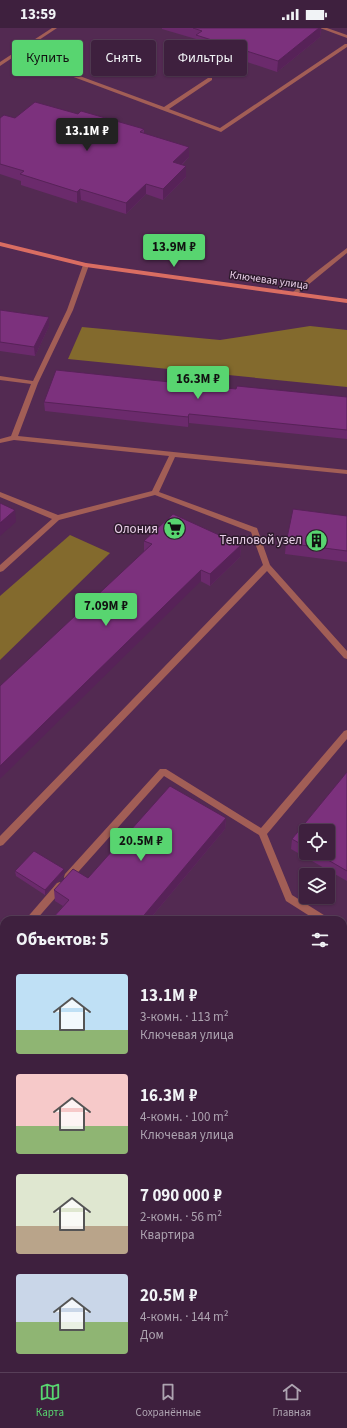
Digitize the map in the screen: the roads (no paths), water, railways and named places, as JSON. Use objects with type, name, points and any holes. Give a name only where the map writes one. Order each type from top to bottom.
[{"type":"main road","name":"Ключевая улица","points":[[0,244],[86,265],[347,301]]},
{"type":"street","points":[[37,40],[55,28]]},
{"type":"street","points":[[322,28],[347,37]]},
{"type":"street","points":[[75,76],[221,130],[347,45]]},
{"type":"street","points":[[0,64],[12,56]]},
{"type":"street","points":[[165,109],[210,79]]},
{"type":"street","points":[[295,294],[314,276],[347,250]]},
{"type":"street","points":[[14,438],[35,383],[70,310],[86,265]]},
{"type":"street","points":[[0,378],[35,383]]},
{"type":"street","points":[[0,441],[14,438],[347,472]]},
{"type":"street","points":[[155,493],[173,454]]},
{"type":"street","points":[[0,570],[57,518],[155,493],[254,530],[267,566],[347,656]]},
{"type":"street","points":[[0,494],[57,518]]},
{"type":"street","points":[[0,842],[267,566]]},
{"type":"street","points":[[262,833],[347,733]]},
{"type":"street","points":[[34,916],[163,771],[262,833],[289,898],[318,916]]},
{"type":"place","name":"Олония","points":[[174,529]]},
{"type":"place","name":"Тепловой узел","points":[[317,540]]}]
